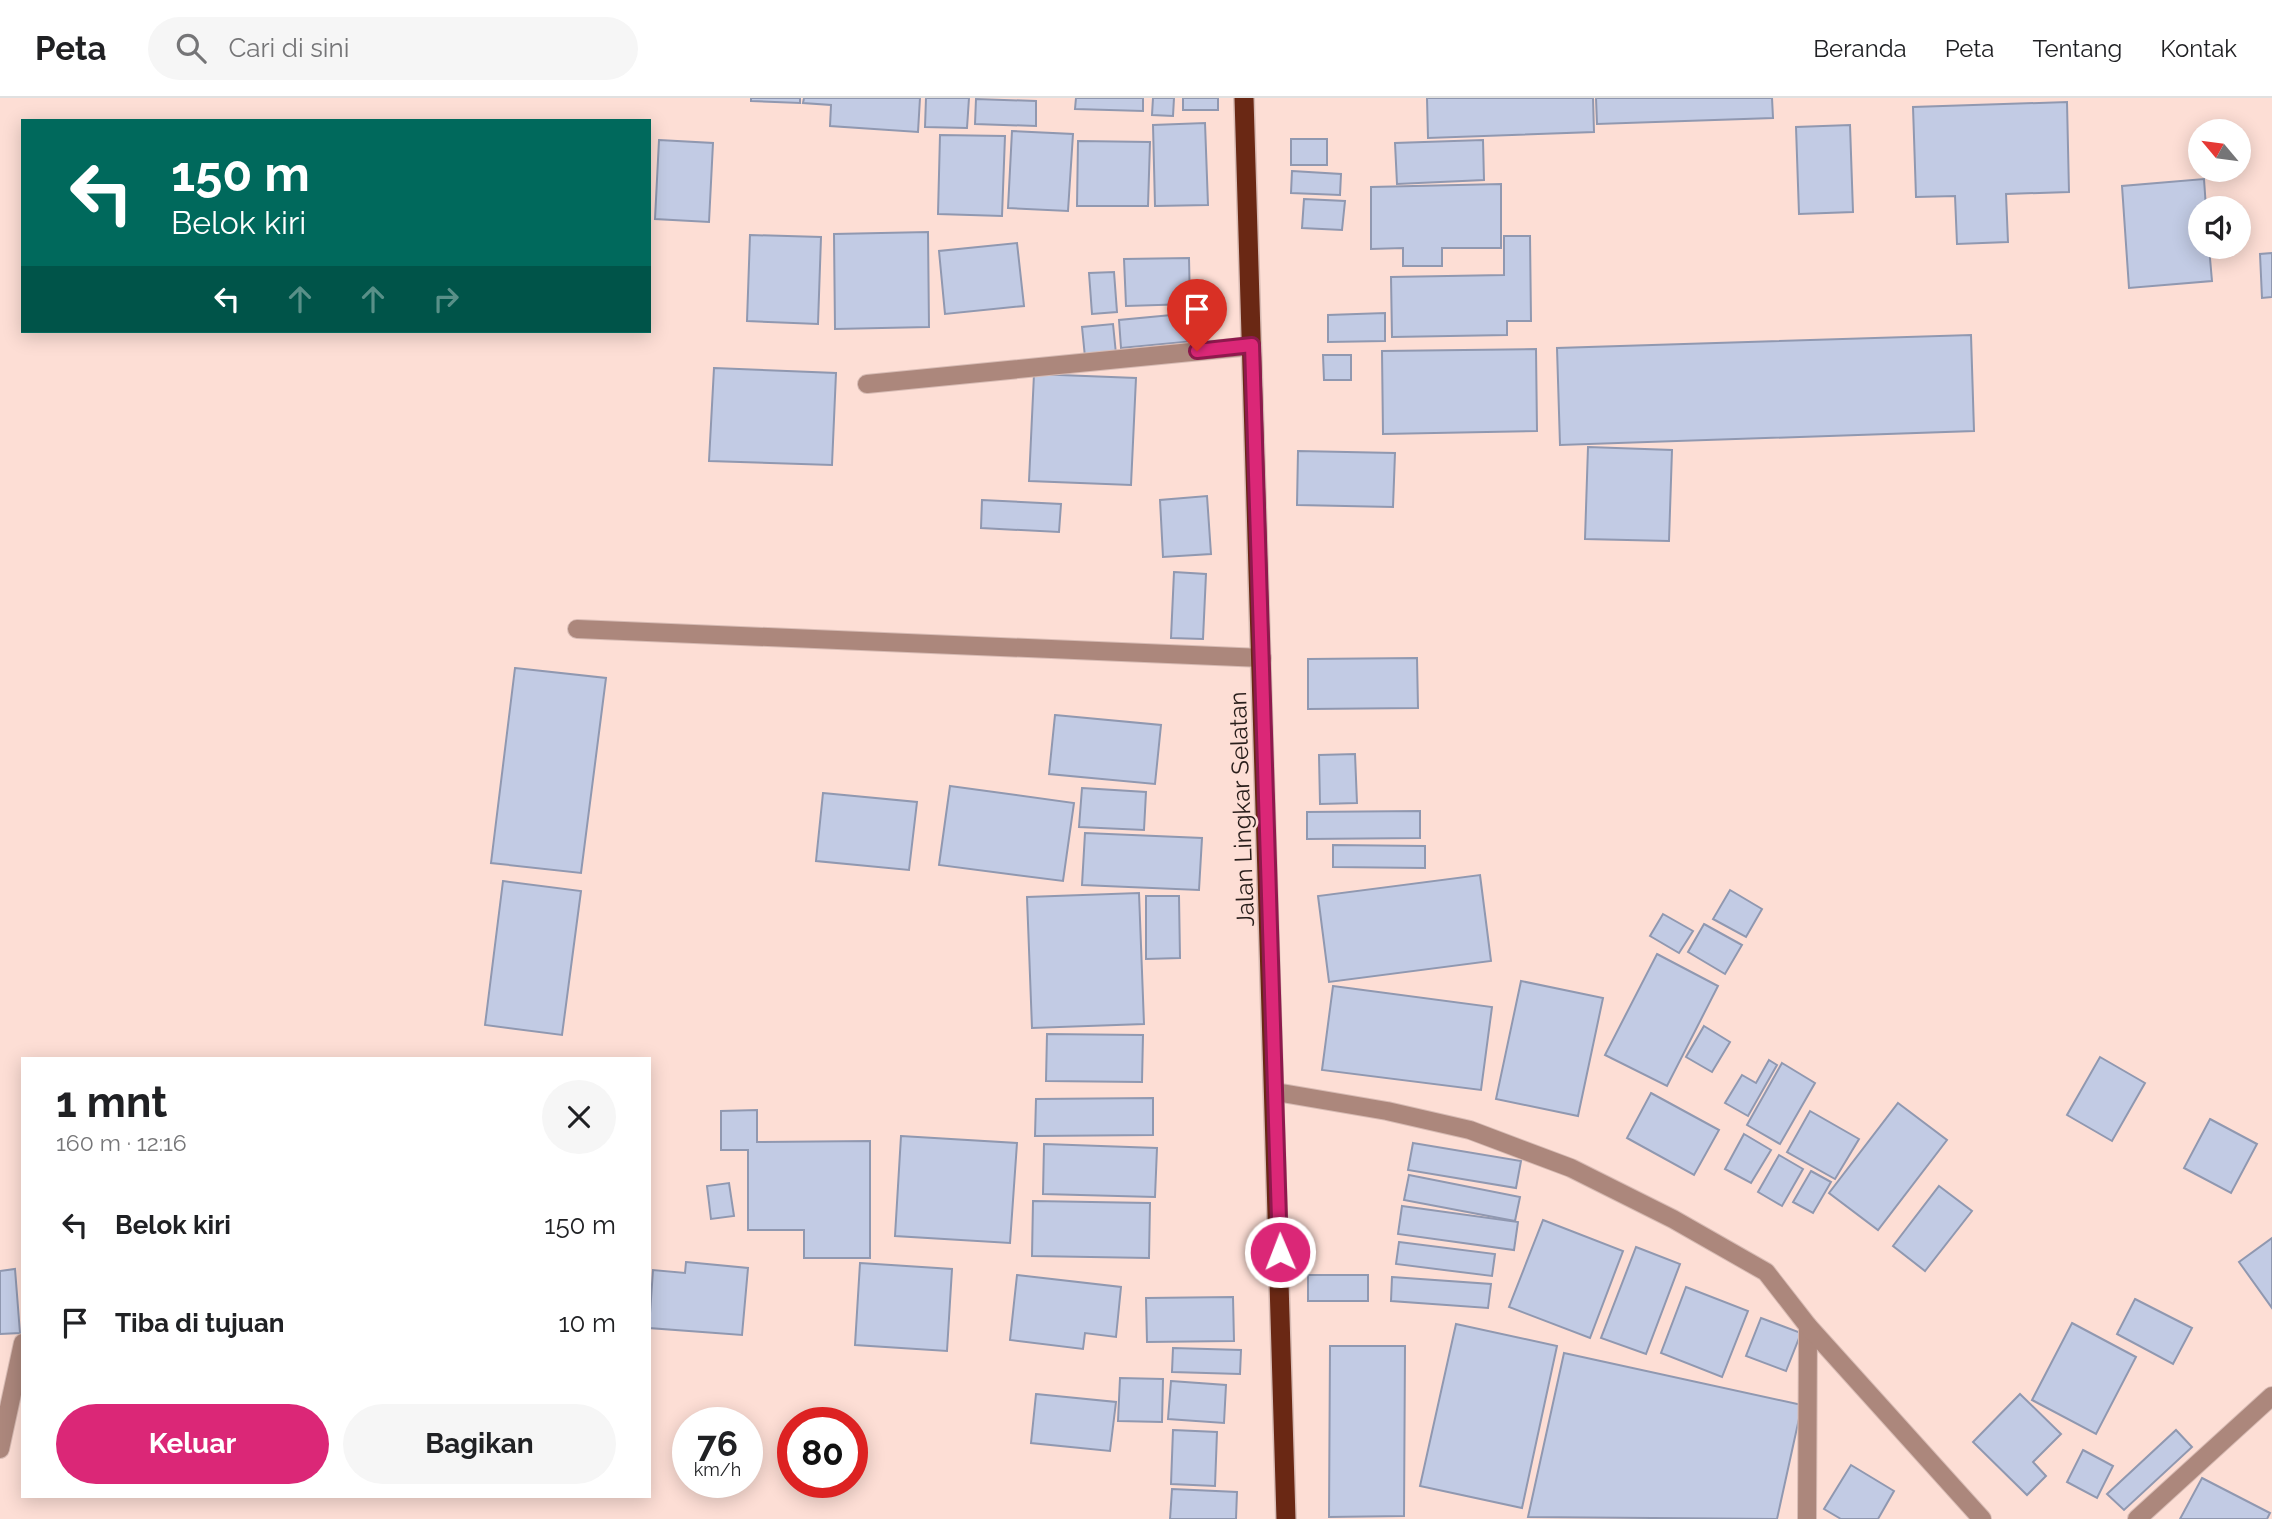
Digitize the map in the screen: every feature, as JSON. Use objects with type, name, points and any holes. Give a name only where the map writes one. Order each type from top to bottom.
[{"type":"highway","name":"Jalan Lingkar Selatan","points":[[1244,98],[1276,1093],[1286,1519]]},
{"type":"street","points":[[867,384],[1252,345]]},
{"type":"street","points":[[578,629],[1262,658]]},
{"type":"street","points":[[1276,1093],[1387,1111],[1470,1130],[1571,1168],[1673,1219],[1766,1272],[1808,1326],[1982,1519]]},
{"type":"street","points":[[1807,1519],[1808,1326]]},
{"type":"street","points":[[0,1449],[8,1374],[21,1347]]},
{"type":"street","points":[[2137,1519],[2272,1396]]},
{"type":"building","points":[[751,98],[800,98],[800,103],[751,101]]},
{"type":"building","points":[[804,98],[920,98],[918,132],[830,126],[831,105],[803,103]]},
{"type":"building","points":[[926,98],[969,98],[967,128],[925,127]]},
{"type":"building","points":[[1076,98],[1143,98],[1143,111],[1075,109]]},
{"type":"building","points":[[1153,98],[1174,98],[1173,116],[1152,115]]},
{"type":"building","points":[[1183,98],[1218,98],[1218,110],[1183,110]]},
{"type":"building","points":[[1427,98],[1593,98],[1594,132],[1428,138]]},
{"type":"building","points":[[1596,98],[1772,98],[1773,118],[1597,124]]},
{"type":"building","points":[[976,99],[1036,101],[1036,126],[975,124]]},
{"type":"building","points":[[2067,102],[2069,192],[2006,194],[2008,242],[1957,244],[1955,196],[1916,197],[1913,107]]},
{"type":"building","points":[[1205,123],[1208,205],[1155,206],[1153,125]]},
{"type":"building","points":[[1850,125],[1853,212],[1799,214],[1796,127]]},
{"type":"building","points":[[1012,131],[1073,134],[1068,211],[1008,208]]},
{"type":"building","points":[[940,135],[1005,136],[1002,216],[938,214]]},
{"type":"building","points":[[1291,139],[1327,139],[1327,165],[1291,165]]},
{"type":"building","points":[[659,140],[713,143],[709,222],[655,219]]},
{"type":"building","points":[[1483,140],[1484,180],[1397,184],[1395,143]]},
{"type":"building","points":[[1078,141],[1150,142],[1148,206],[1077,206]]},
{"type":"building","points":[[1292,171],[1341,174],[1340,195],[1291,193]]},
{"type":"building","points":[[2188,180],[2204,182],[2205,196],[2188,196],[2188,259],[2210,259],[2212,281],[2129,288],[2122,186]]},
{"type":"building","points":[[1501,184],[1501,248],[1442,248],[1442,266],[1403,266],[1403,248],[1371,249],[1371,187]]},
{"type":"building","points":[[1304,199],[1345,201],[1342,230],[1302,228]]},
{"type":"building","points":[[928,232],[929,327],[835,329],[834,234]]},
{"type":"building","points":[[750,235],[821,237],[818,324],[747,321]]},
{"type":"building","points":[[1504,236],[1530,236],[1531,321],[1507,321],[1507,335],[1392,337],[1391,277],[1504,275]]},
{"type":"building","points":[[1017,243],[1024,306],[945,314],[939,251]]},
{"type":"building","points":[[2272,253],[2272,297],[2262,298],[2260,254]]},
{"type":"building","points":[[1189,258],[1190,304],[1126,306],[1124,259]]},
{"type":"building","points":[[1114,272],[1117,312],[1092,314],[1089,273]]},
{"type":"building","points":[[1203,312],[1205,340],[1121,348],[1119,320]]},
{"type":"building","points":[[1385,313],[1385,341],[1328,342],[1328,315]]},
{"type":"building","points":[[1113,324],[1116,354],[1085,357],[1082,327]]},
{"type":"building","points":[[1971,335],[1974,431],[1560,445],[1557,348]]},
{"type":"building","points":[[1536,349],[1537,431],[1383,434],[1382,351]]},
{"type":"building","points":[[1323,355],[1351,355],[1351,380],[1324,380]]},
{"type":"building","points":[[714,368],[836,373],[832,465],[709,461]]},
{"type":"building","points":[[1034,374],[1136,378],[1131,485],[1029,481]]},
{"type":"building","points":[[1588,447],[1672,450],[1669,541],[1585,539]]},
{"type":"building","points":[[1298,451],[1395,453],[1393,507],[1297,505]]},
{"type":"building","points":[[1207,496],[1211,554],[1163,557],[1160,500]]},
{"type":"building","points":[[982,500],[1061,504],[1059,532],[981,528]]},
{"type":"building","points":[[1174,572],[1206,574],[1203,639],[1171,638]]},
{"type":"building","points":[[1417,658],[1418,708],[1308,709],[1308,659]]},
{"type":"building","points":[[515,668],[606,678],[581,873],[491,863]]},
{"type":"building","points":[[1055,715],[1161,725],[1155,784],[1049,774]]},
{"type":"building","points":[[1355,754],[1357,803],[1320,804],[1319,755]]},
{"type":"building","points":[[950,786],[1074,803],[1063,881],[939,865]]},
{"type":"building","points":[[1082,788],[1146,792],[1144,830],[1079,827]]},
{"type":"building","points":[[823,793],[917,802],[909,870],[816,861]]},
{"type":"building","points":[[1420,811],[1420,838],[1307,839],[1307,812]]},
{"type":"building","points":[[1085,833],[1202,838],[1199,890],[1082,885]]},
{"type":"building","points":[[1333,845],[1425,846],[1425,868],[1333,867]]},
{"type":"building","points":[[1480,875],[1491,961],[1329,982],[1318,896]]},
{"type":"building","points":[[503,881],[581,891],[562,1035],[485,1025]]},
{"type":"building","points":[[1730,890],[1762,909],[1746,937],[1713,919]]},
{"type":"building","points":[[1139,893],[1144,1024],[1032,1028],[1027,897]]},
{"type":"building","points":[[1146,896],[1179,896],[1180,958],[1146,959]]},
{"type":"building","points":[[1663,914],[1693,931],[1679,953],[1650,936]]},
{"type":"building","points":[[1704,924],[1742,945],[1725,974],[1688,952]]},
{"type":"building","points":[[1657,954],[1718,986],[1667,1086],[1605,1055]]},
{"type":"building","points":[[1521,981],[1603,998],[1578,1116],[1496,1099]]},
{"type":"building","points":[[1333,986],[1492,1007],[1481,1090],[1322,1070]]},
{"type":"building","points":[[1704,1026],[1730,1042],[1712,1072],[1686,1057]]},
{"type":"building","points":[[1047,1034],[1143,1035],[1142,1082],[1046,1081]]},
{"type":"building","points":[[2100,1057],[2145,1083],[2112,1141],[2067,1115]]},
{"type":"building","points":[[1769,1060],[1777,1065],[1748,1116],[1725,1103],[1742,1075],[1756,1083]]},
{"type":"building","points":[[1782,1063],[1815,1083],[1780,1144],[1747,1125]]},
{"type":"building","points":[[1651,1093],[1719,1130],[1694,1175],[1627,1138]]},
{"type":"building","points":[[1153,1098],[1153,1135],[1035,1136],[1036,1099]]},
{"type":"building","points":[[1898,1103],[1947,1140],[1878,1230],[1829,1193]]},
{"type":"building","points":[[757,1110],[757,1142],[870,1141],[870,1258],[804,1258],[804,1230],[748,1230],[748,1150],[721,1150],[721,1111]]},
{"type":"building","points":[[1810,1111],[1859,1139],[1835,1179],[1787,1152]]},
{"type":"building","points":[[2210,1119],[2257,1144],[2231,1193],[2184,1168]]},
{"type":"building","points":[[1744,1134],[1771,1150],[1751,1183],[1725,1169]]},
{"type":"building","points":[[901,1136],[1017,1143],[1010,1243],[895,1236]]},
{"type":"building","points":[[1413,1143],[1521,1161],[1516,1188],[1408,1170]]},
{"type":"building","points":[[1044,1144],[1157,1148],[1155,1197],[1043,1194]]},
{"type":"building","points":[[1779,1155],[1803,1169],[1782,1206],[1758,1192]]},
{"type":"building","points":[[1811,1171],[1831,1182],[1813,1213],[1793,1202]]},
{"type":"building","points":[[1409,1175],[1520,1197],[1515,1221],[1404,1200]]},
{"type":"building","points":[[729,1183],[734,1216],[711,1219],[707,1186]]},
{"type":"building","points":[[1939,1186],[1972,1211],[1925,1271],[1893,1246]]},
{"type":"building","points":[[1033,1201],[1150,1203],[1149,1258],[1032,1256]]},
{"type":"building","points":[[1402,1206],[1518,1222],[1514,1250],[1398,1234]]},
{"type":"building","points":[[1543,1220],[1623,1251],[1590,1338],[1509,1307]]},
{"type":"building","points":[[2272,1238],[2272,1308],[2239,1262]]},
{"type":"building","points":[[1399,1242],[1495,1254],[1492,1276],[1396,1264]]},
{"type":"building","points":[[1636,1247],[1680,1264],[1646,1354],[1601,1338]]},
{"type":"building","points":[[686,1262],[748,1268],[742,1335],[651,1328],[653,1270],[685,1273]]},
{"type":"building","points":[[860,1263],[952,1269],[947,1351],[855,1345]]},
{"type":"building","points":[[15,1269],[20,1333],[0,1334],[0,1271]]},
{"type":"building","points":[[1017,1275],[1121,1287],[1116,1337],[1085,1333],[1083,1349],[1010,1340]]},
{"type":"building","points":[[1308,1275],[1368,1275],[1368,1301],[1308,1301]]},
{"type":"building","points":[[1392,1277],[1491,1284],[1488,1308],[1391,1301]]},
{"type":"building","points":[[1686,1287],[1748,1311],[1722,1377],[1661,1353]]},
{"type":"building","points":[[1233,1297],[1234,1341],[1147,1342],[1146,1298]]},
{"type":"building","points":[[2135,1299],[2192,1328],[2173,1364],[2117,1334]]},
{"type":"building","points":[[1761,1318],[1801,1333],[1786,1371],[1746,1356]]},
{"type":"building","points":[[2072,1323],[2136,1357],[2096,1434],[2032,1400]]},
{"type":"building","points":[[1456,1324],[1557,1346],[1522,1508],[1420,1486]]},
{"type":"building","points":[[1330,1346],[1405,1346],[1404,1516],[1329,1517]]},
{"type":"building","points":[[1173,1348],[1241,1350],[1240,1374],[1172,1372]]},
{"type":"building","points":[[1564,1353],[1802,1405],[1777,1519],[1528,1517]]},
{"type":"building","points":[[1120,1378],[1163,1379],[1162,1422],[1118,1421]]},
{"type":"building","points":[[1171,1381],[1226,1385],[1224,1423],[1168,1419]]},
{"type":"building","points":[[1036,1394],[1116,1402],[1110,1451],[1031,1443]]},
{"type":"building","points":[[2020,1394],[2061,1434],[2033,1462],[2046,1476],[2027,1495],[1973,1442]]},
{"type":"building","points":[[1173,1430],[1217,1432],[1215,1486],[1171,1484]]},
{"type":"building","points":[[2176,1430],[2192,1447],[2124,1510],[2107,1494]]},
{"type":"building","points":[[2083,1450],[2113,1466],[2097,1498],[2067,1482]]},
{"type":"building","points":[[1851,1465],[1894,1491],[1878,1519],[1841,1519],[1824,1509]]},
{"type":"building","points":[[2202,1478],[2270,1513],[2267,1519],[2180,1519]]},
{"type":"building","points":[[1172,1489],[1237,1492],[1236,1519],[1170,1519]]},
{"type":"route","points":[[1197,351],[1252,345],[1280,1252]]}]
